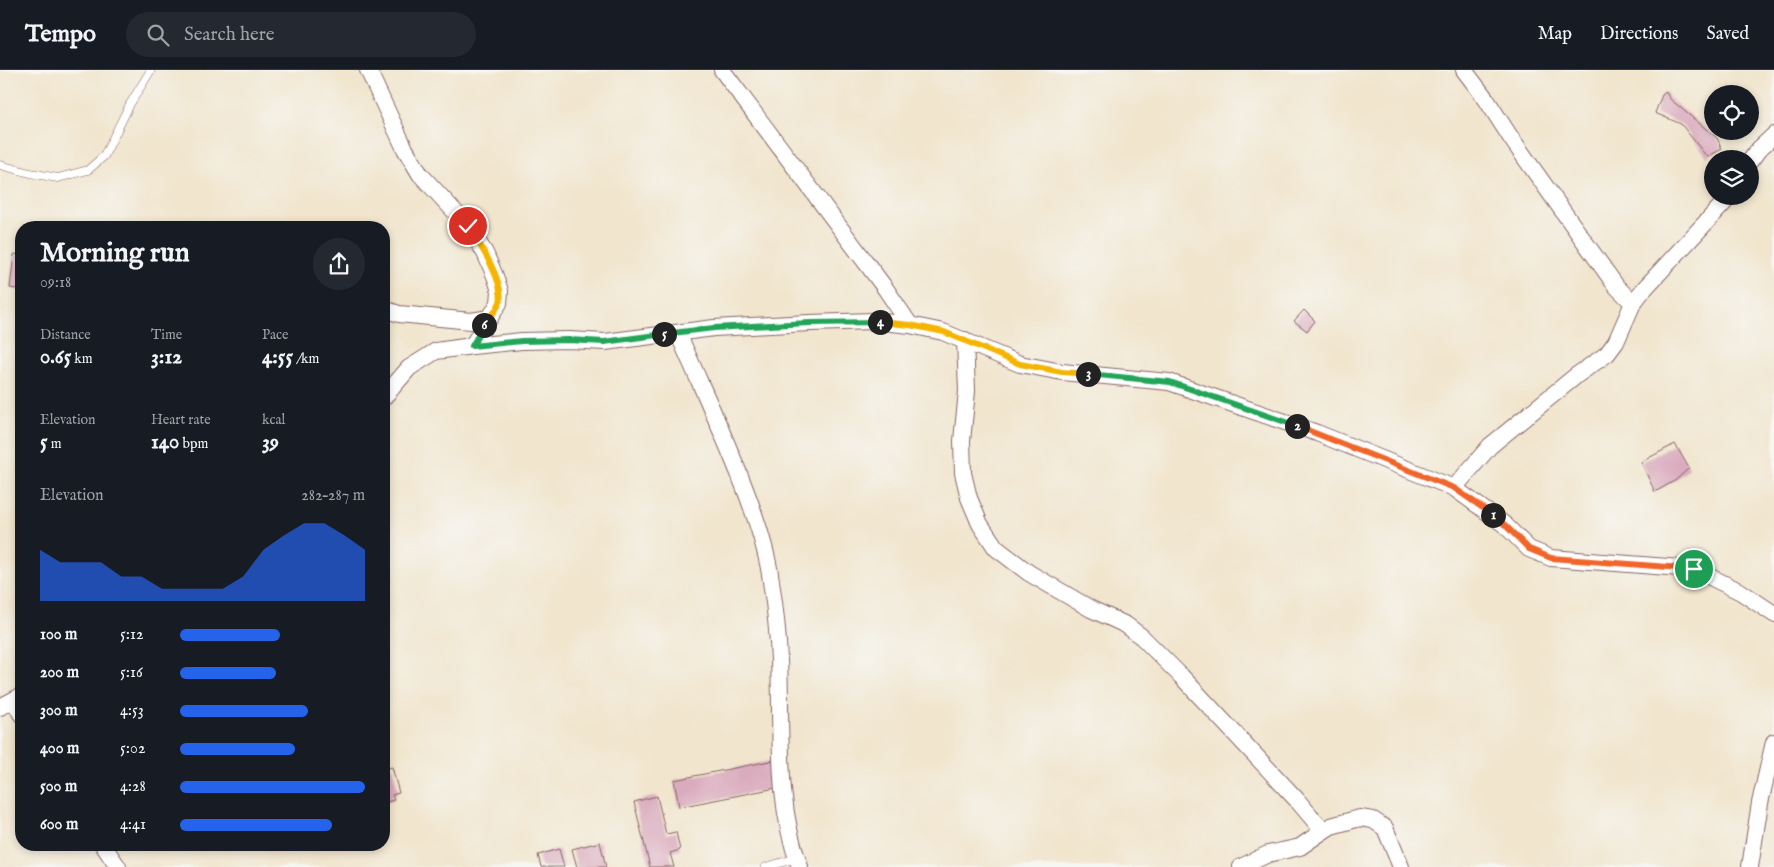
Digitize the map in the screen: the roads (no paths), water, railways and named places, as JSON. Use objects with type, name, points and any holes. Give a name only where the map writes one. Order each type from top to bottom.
[{"type":"street","points":[[368,70],[405,148],[420,174],[468,226],[485,253],[495,276],[500,291],[500,303],[472,346]]},
{"type":"street","points":[[722,70],[885,288],[910,325]]},
{"type":"street","points":[[1464,70],[1616,286],[1633,303]]},
{"type":"street","points":[[1758,150],[1774,135]]},
{"type":"street","points":[[1454,488],[1490,446],[1576,376],[1607,354],[1616,342],[1633,303],[1722,205]]},
{"type":"street","points":[[390,311],[399,314],[471,321],[490,318]]},
{"type":"street","points":[[390,390],[409,368],[436,352],[472,346],[522,341],[569,340],[604,342],[714,328],[810,323],[874,321],[910,325],[944,332],[1020,364],[1062,372],[1170,382],[1318,433],[1454,488],[1505,525],[1529,549],[1551,558],[1694,569],[1741,592],[1774,614]]},
{"type":"street","points":[[678,333],[739,470],[761,535],[769,571],[779,660],[779,724],[784,793],[798,863]]},
{"type":"street","points":[[965,340],[967,391],[962,441],[963,473],[969,498],[980,524],[996,548],[1029,573],[1091,609],[1126,625],[1142,637],[1297,800],[1322,831]]},
{"type":"street","points":[[1750,867],[1760,803],[1774,742]]},
{"type":"street","points":[[1241,867],[1268,854],[1300,847],[1331,826],[1360,818],[1374,820],[1385,828],[1401,867]]},
{"type":"street","points":[[107,851],[118,867]]},
{"type":"lane","points":[[0,165],[58,178],[88,170],[104,156],[130,104],[151,70]]},
{"type":"lane","points":[[766,867],[798,863]]}]
